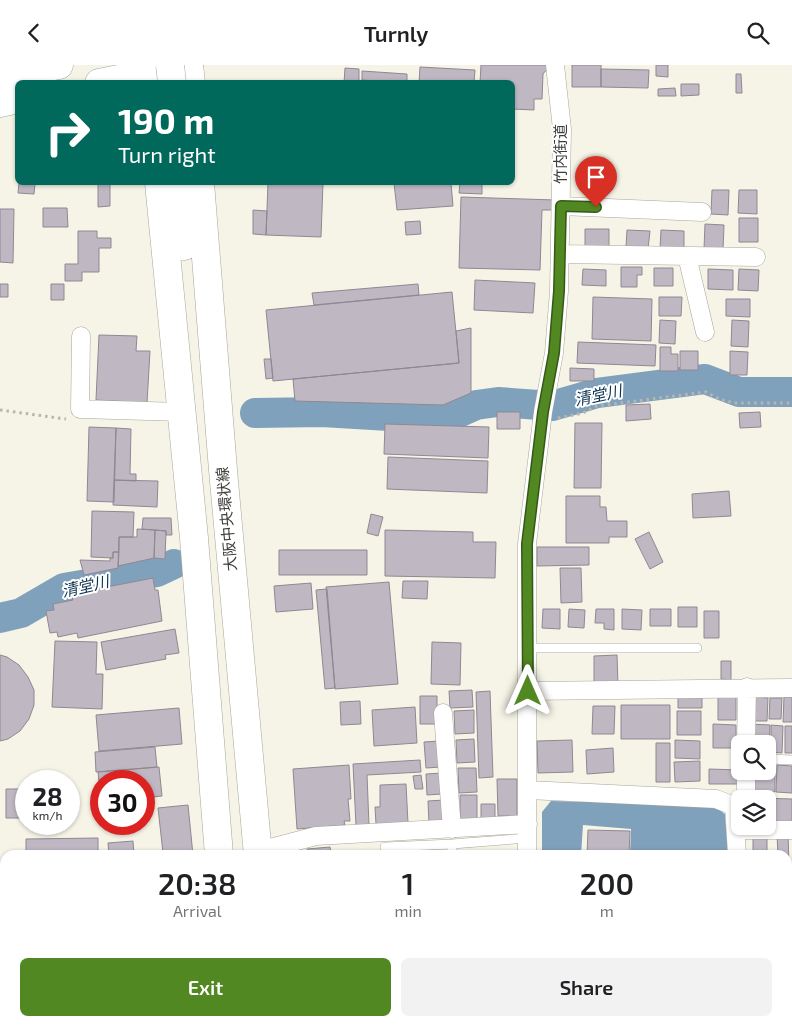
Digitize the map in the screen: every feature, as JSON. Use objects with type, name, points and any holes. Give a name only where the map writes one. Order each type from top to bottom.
[{"type":"main road","points":[[0,76],[59,65]]},
{"type":"main road","points":[[119,80],[159,74],[189,65],[191,80]]},
{"type":"main road","points":[[208,65],[210,80]]},
{"type":"main road","points":[[0,103],[15,100]]},
{"type":"main road","points":[[159,185],[194,538],[219,850]]},
{"type":"main road","name":"大阪中央環状線","points":[[179,185],[213,471],[267,850]]},
{"type":"main road","name":"大阪中央環状線","points":[[200,185],[224,721],[233,850]]},
{"type":"main road","points":[[217,185],[267,850]]},
{"type":"street","name":"竹内街道","points":[[528,790],[527,544],[543,410],[554,353],[559,291],[562,129],[556,65]]},
{"type":"street","points":[[561,206],[702,212]]},
{"type":"street","points":[[560,254],[756,257]]},
{"type":"street","points":[[687,256],[705,332]]},
{"type":"street","points":[[81,336],[80,409],[181,412]]},
{"type":"street","points":[[746,735],[747,687]]},
{"type":"street","points":[[528,691],[747,687],[792,688]]},
{"type":"street","points":[[443,713],[452,837]]},
{"type":"street","points":[[276,850],[316,836],[527,839],[528,790],[716,799],[734,806],[737,850]]},
{"type":"street","points":[[776,829],[792,830]]},
{"type":"street","points":[[745,835],[745,850]]},
{"type":"lane","points":[[527,649],[697,648]]},
{"type":"lane","points":[[776,759],[792,760]]},
{"type":"lane","points":[[385,850],[385,847],[452,837],[452,850]]},
{"type":"path","points":[[543,410],[583,413],[597,406],[706,392],[719,399],[734,403],[792,403]]},
{"type":"path","points":[[0,410],[70,420]]},
{"type":"water","points":[[551,801],[713,805],[725,814],[728,850],[630,850],[631,829],[583,825],[581,850],[542,850],[542,812]]},
{"type":"building","points":[[481,65],[546,65],[547,69],[543,74],[542,99],[534,99],[534,110],[515,109],[515,80],[480,80]]},
{"type":"building","points":[[572,65],[601,65],[601,87],[572,87]]},
{"type":"building","points":[[656,65],[668,65],[668,77],[656,76]]},
{"type":"building","points":[[420,67],[475,70],[474,80],[419,80]]},
{"type":"building","points":[[345,68],[359,69],[359,80],[344,80]]},
{"type":"building","points":[[601,69],[649,70],[648,88],[601,87]]},
{"type":"building","points":[[362,71],[407,74],[407,80],[362,80]]},
{"type":"building","points":[[736,74],[741,74],[742,93],[736,93]]},
{"type":"building","points":[[681,84],[699,84],[699,95],[681,96]]},
{"type":"building","points":[[675,88],[676,96],[658,96],[658,89]]},
{"type":"building","points":[[19,185],[35,185],[34,194],[18,193]]},
{"type":"building","points":[[98,185],[110,185],[110,206],[98,207]]},
{"type":"building","points":[[268,185],[323,185],[321,237],[266,235]]},
{"type":"building","points":[[394,185],[451,185],[453,206],[397,210]]},
{"type":"building","points":[[460,185],[482,185],[482,194],[459,193]]},
{"type":"building","points":[[712,190],[729,190],[728,215],[711,214]]},
{"type":"building","points":[[739,190],[757,190],[757,214],[738,213]]},
{"type":"building","points":[[461,197],[555,200],[555,210],[542,210],[540,270],[459,268]]},
{"type":"building","points":[[43,208],[67,208],[68,227],[43,227]]},
{"type":"building","points":[[0,209],[14,209],[13,263],[0,262]]},
{"type":"building","points":[[253,210],[267,211],[266,235],[253,234]]},
{"type":"building","points":[[739,218],[758,218],[758,242],[739,242]]},
{"type":"building","points":[[420,221],[421,234],[406,235],[405,222]]},
{"type":"building","points":[[705,224],[724,225],[723,250],[704,249]]},
{"type":"building","points":[[585,229],[609,229],[609,248],[585,248]]},
{"type":"building","points":[[627,230],[650,231],[648,249],[626,247]]},
{"type":"building","points":[[661,230],[684,231],[684,249],[660,248]]},
{"type":"building","points":[[78,231],[97,231],[97,238],[111,238],[111,248],[99,248],[99,272],[82,272],[82,281],[65,281],[65,264],[78,264]]},
{"type":"building","points":[[621,267],[642,267],[642,275],[637,275],[637,287],[621,287]]},
{"type":"building","points":[[654,268],[673,268],[673,286],[654,286]]},
{"type":"building","points":[[583,269],[606,270],[606,286],[582,285]]},
{"type":"building","points":[[708,269],[733,270],[733,290],[708,289]]},
{"type":"building","points":[[739,269],[759,270],[758,291],[738,290]]},
{"type":"building","points":[[475,280],[535,283],[533,313],[474,310]]},
{"type":"building","points":[[0,284],[8,284],[8,297],[0,297]]},
{"type":"building","points":[[51,284],[64,284],[64,300],[51,300]]},
{"type":"building","points":[[418,284],[419,295],[314,305],[312,293]]},
{"type":"building","points":[[452,292],[459,363],[273,381],[266,310]]},
{"type":"building","points":[[593,297],[652,299],[651,341],[592,339]]},
{"type":"building","points":[[659,297],[682,297],[681,316],[659,316]]},
{"type":"building","points":[[726,299],[750,299],[750,317],[726,316]]},
{"type":"building","points":[[660,320],[676,321],[675,344],[659,343]]},
{"type":"building","points":[[732,320],[749,321],[748,347],[731,346]]},
{"type":"building","points":[[471,328],[471,393],[443,405],[295,401],[293,379],[459,363],[456,331]]},
{"type":"building","points":[[99,335],[137,336],[136,351],[150,351],[147,403],[96,400]]},
{"type":"building","points":[[578,342],[656,345],[655,366],[577,363]]},
{"type":"building","points":[[660,347],[671,347],[671,354],[678,354],[678,371],[660,371]]},
{"type":"building","points":[[680,351],[698,351],[698,370],[680,370]]},
{"type":"building","points":[[730,351],[748,352],[747,375],[730,375]]},
{"type":"building","points":[[264,359],[271,359],[273,378],[266,379]]},
{"type":"building","points":[[570,368],[594,369],[594,381],[570,381]]},
{"type":"building","points":[[650,404],[651,419],[626,421],[626,405]]},
{"type":"building","points":[[497,412],[520,412],[520,429],[497,429]]},
{"type":"building","points":[[760,412],[761,427],[740,428],[739,413]]},
{"type":"building","points":[[575,423],[602,423],[601,488],[574,488]]},
{"type":"building","points":[[385,424],[489,427],[488,458],[384,454]]},
{"type":"building","points":[[89,427],[116,428],[114,502],[87,501]]},
{"type":"building","points":[[116,428],[131,429],[130,474],[136,474],[136,481],[114,480]]},
{"type":"building","points":[[388,457],[488,461],[487,493],[387,489]]},
{"type":"building","points":[[114,480],[158,481],[157,507],[113,505]]},
{"type":"building","points":[[729,491],[731,516],[693,518],[692,494]]},
{"type":"building","points":[[566,496],[600,496],[600,507],[606,507],[607,521],[627,521],[627,537],[609,537],[609,543],[566,543]]},
{"type":"building","points":[[92,511],[134,512],[133,537],[119,537],[119,552],[113,552],[113,558],[91,557]]},
{"type":"building","points":[[371,514],[383,517],[378,536],[367,533]]},
{"type":"building","points":[[143,518],[171,518],[172,535],[166,535],[166,531],[142,529]]},
{"type":"building","points":[[137,529],[155,530],[154,558],[118,566],[119,537],[137,537]]},
{"type":"building","points":[[155,530],[166,531],[165,559],[154,558]]},
{"type":"building","points":[[385,530],[473,532],[473,542],[496,542],[495,578],[385,576]]},
{"type":"building","points":[[649,532],[663,562],[650,569],[635,539]]},
{"type":"building","points":[[537,547],[589,547],[589,565],[537,566]]},
{"type":"building","points":[[279,550],[367,550],[367,575],[279,575]]},
{"type":"building","points":[[113,552],[119,552],[118,568],[84,575],[80,560],[110,561],[110,558],[113,558]]},
{"type":"building","points":[[560,568],[581,568],[582,602],[561,603]]},
{"type":"building","points":[[153,578],[155,590],[158,590],[162,621],[78,638],[77,633],[58,637],[57,632],[50,633],[46,611],[54,610],[53,604],[73,600],[71,594]]},
{"type":"building","points":[[403,581],[428,581],[427,599],[402,598]]},
{"type":"building","points":[[389,582],[398,684],[335,689],[326,587]]},
{"type":"building","points":[[311,583],[313,609],[276,612],[274,586]]},
{"type":"building","points":[[327,589],[335,688],[325,689],[316,590]]},
{"type":"building","points":[[678,607],[697,607],[697,627],[678,627]]},
{"type":"building","points":[[543,609],[560,609],[560,629],[542,628]]},
{"type":"building","points":[[569,609],[585,610],[584,628],[568,627]]},
{"type":"building","points":[[596,609],[614,609],[614,630],[604,629],[604,623],[595,623]]},
{"type":"building","points":[[622,609],[642,610],[641,630],[622,629]]},
{"type":"building","points":[[650,609],[671,609],[671,626],[650,626]]},
{"type":"building","points":[[704,611],[719,611],[719,638],[704,638]]},
{"type":"building","points":[[175,629],[179,653],[165,655],[166,659],[106,670],[101,642]]},
{"type":"building","points":[[55,641],[97,642],[96,674],[103,674],[102,709],[52,707]]},
{"type":"building","points":[[432,642],[461,643],[460,685],[431,684]]},
{"type":"building","points":[[0,655],[19,665],[28,677],[34,690],[34,705],[29,719],[20,731],[8,739],[0,741]]},
{"type":"building","points":[[617,655],[618,685],[594,685],[594,656]]},
{"type":"building","points":[[721,661],[731,661],[731,680],[721,679]]},
{"type":"building","points":[[472,690],[473,707],[450,708],[449,691]]},
{"type":"building","points":[[490,691],[493,777],[479,778],[476,692]]},
{"type":"building","points":[[718,695],[736,695],[736,720],[718,720]]},
{"type":"building","points":[[420,696],[437,696],[437,724],[420,724]]},
{"type":"building","points":[[678,697],[702,697],[702,708],[678,708]]},
{"type":"building","points":[[755,697],[768,698],[767,721],[754,721]]},
{"type":"building","points":[[784,697],[792,697],[792,722],[783,722]]},
{"type":"building","points":[[770,698],[782,698],[781,719],[769,719]]},
{"type":"building","points":[[360,701],[361,724],[341,725],[340,702]]},
{"type":"building","points":[[621,705],[670,705],[670,739],[621,739]]},
{"type":"building","points":[[593,706],[615,706],[614,734],[592,734]]},
{"type":"building","points":[[415,707],[417,743],[374,746],[372,710]]},
{"type":"building","points":[[179,708],[182,744],[99,751],[96,715]]},
{"type":"building","points":[[474,710],[474,733],[455,734],[454,711]]},
{"type":"building","points":[[677,711],[701,711],[701,735],[677,735]]},
{"type":"building","points":[[713,724],[736,725],[736,735],[731,735],[731,748],[713,748]]},
{"type":"building","points":[[750,724],[770,725],[770,735],[749,735]]},
{"type":"building","points":[[771,725],[783,726],[782,753],[776,752],[776,735],[771,735]]},
{"type":"building","points":[[785,726],[792,726],[792,753],[785,753]]},
{"type":"building","points":[[474,739],[475,762],[457,763],[456,740]]},
{"type":"building","points":[[572,740],[573,772],[538,773],[537,741]]},
{"type":"building","points":[[675,740],[700,741],[700,759],[675,758]]},
{"type":"building","points":[[439,741],[441,767],[426,768],[424,742]]},
{"type":"building","points":[[656,743],[670,743],[670,782],[656,782]]},
{"type":"building","points":[[155,747],[157,767],[96,770],[95,752]]},
{"type":"building","points":[[613,748],[614,772],[587,774],[586,750]]},
{"type":"building","points":[[420,760],[421,772],[367,775],[369,825],[356,826],[353,764]]},
{"type":"building","points":[[700,761],[700,781],[675,782],[674,762]]},
{"type":"building","points":[[349,765],[351,799],[348,799],[350,821],[344,821],[345,825],[297,829],[293,769]]},
{"type":"building","points":[[777,765],[792,766],[792,793],[776,792]]},
{"type":"building","points":[[159,767],[162,796],[155,797],[155,770],[122,770]]},
{"type":"building","points":[[458,768],[476,768],[477,792],[459,793]]},
{"type":"building","points":[[709,769],[731,770],[731,780],[740,780],[740,784],[709,784]]},
{"type":"building","points":[[442,773],[442,794],[427,795],[426,774]]},
{"type":"building","points":[[421,775],[423,789],[415,789],[413,776]]},
{"type":"building","points":[[497,779],[517,779],[517,816],[498,816]]},
{"type":"building","points":[[752,780],[775,780],[775,790],[751,790]]},
{"type":"building","points":[[406,784],[408,823],[376,824],[375,807],[380,807],[380,785]]},
{"type":"building","points":[[6,789],[15,789],[15,818],[6,818]]},
{"type":"building","points":[[460,795],[477,795],[477,821],[460,821]]},
{"type":"building","points":[[776,799],[792,799],[792,822],[776,822]]},
{"type":"building","points":[[444,800],[445,823],[429,824],[428,801]]},
{"type":"building","points":[[481,804],[495,804],[495,822],[481,822]]},
{"type":"building","points":[[188,805],[192,850],[163,850],[158,808]]},
{"type":"building","points":[[588,830],[630,831],[629,850],[587,850]]},
{"type":"building","points":[[777,835],[788,835],[789,850],[778,850]]},
{"type":"building","points":[[98,838],[98,850],[26,850],[26,839]]},
{"type":"building","points":[[753,838],[767,838],[767,850],[753,850]]},
{"type":"building","points":[[133,841],[134,850],[109,850],[108,843]]},
{"type":"building","points":[[330,847],[330,850],[307,850]]},
{"type":"waterway","name":"清堂川","points":[[255,413],[322,412],[449,417],[476,405],[498,402],[552,406],[597,393],[705,379],[739,392],[792,392]]},
{"type":"waterway","name":"清堂川","points":[[0,618],[21,613],[64,588],[157,572],[174,564]]},
{"type":"route","points":[[528,691],[527,544],[544,399],[554,353],[559,291],[561,206],[596,207]]}]
